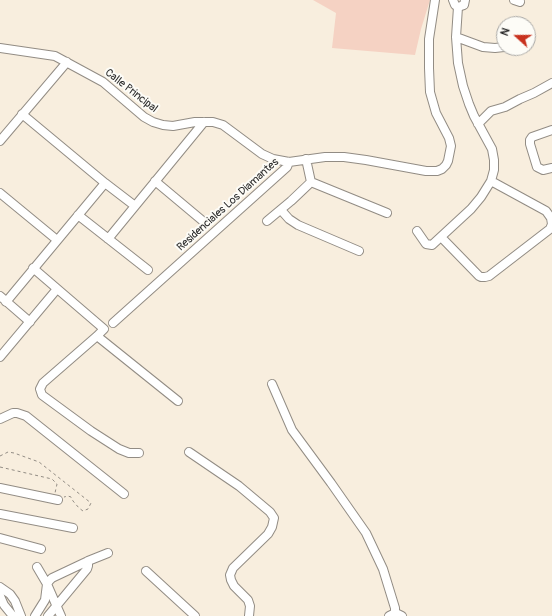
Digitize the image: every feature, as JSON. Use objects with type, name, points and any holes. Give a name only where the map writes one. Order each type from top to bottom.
[{"type":"street","name":"Residenciales Los Diamantes","points":[[113,324],[287,167],[289,162],[306,159],[351,158],[426,171],[437,171],[446,165],[451,146],[449,138],[436,113],[430,92],[429,39],[435,0]]},
{"type":"street","points":[[417,232],[426,244],[432,245],[471,209],[492,181],[494,160],[492,149],[472,110],[463,86],[458,63],[456,3],[464,4],[465,0]]},
{"type":"street","points":[[456,37],[483,47],[496,48]]},
{"type":"street","name":"Calle Principal","points":[[0,48],[56,56],[103,82],[144,117],[153,122],[173,126],[195,122],[213,122],[223,125],[262,154],[273,159],[289,162]]},
{"type":"street","points":[[0,141],[67,62]]},
{"type":"street","points":[[478,124],[491,111],[505,107],[552,83]]},
{"type":"street","points":[[22,114],[135,206]]},
{"type":"street","points":[[108,238],[204,122]]},
{"type":"street","points":[[552,130],[532,137],[530,144],[537,167],[543,170],[552,168]]},
{"type":"street","points":[[306,159],[310,182]]},
{"type":"street","points":[[155,181],[204,222]]},
{"type":"street","points":[[441,237],[479,276],[485,278],[551,229],[551,218],[546,211],[492,181]]},
{"type":"street","points":[[267,221],[281,210],[310,182]]},
{"type":"street","points":[[310,182],[387,214]]},
{"type":"street","points":[[30,322],[3,299],[33,268],[105,183]]},
{"type":"street","points":[[0,193],[57,240]]},
{"type":"street","points":[[281,210],[289,219],[298,224],[359,251]]},
{"type":"street","points":[[78,215],[148,270]]},
{"type":"street","points":[[33,268],[103,328],[97,336],[43,383],[40,389],[41,393],[44,397],[102,439],[124,452],[139,453]]},
{"type":"street","points":[[0,357],[57,289]]},
{"type":"street","points":[[97,336],[178,401]]},
{"type":"street","points":[[272,384],[292,430],[366,533],[383,569],[395,608],[395,615]]},
{"type":"street","points":[[0,419],[13,414],[22,414],[29,418],[124,494]]},
{"type":"street","points":[[189,452],[239,486],[270,512],[274,518],[272,527],[268,534],[233,568],[230,575],[230,580],[234,586],[248,600],[250,606],[250,616]]},
{"type":"street","points":[[0,488],[58,499]]},
{"type":"street","points":[[0,514],[73,528]]},
{"type":"street","points":[[0,538],[41,549]]},
{"type":"street","points":[[35,616],[45,600],[47,584],[52,578],[108,553]]},
{"type":"street","points":[[48,616],[87,569],[88,561]]},
{"type":"street","points":[[37,567],[47,584],[61,616]]},
{"type":"street","points":[[146,571],[195,616]]},
{"type":"street","points":[[0,587],[10,594],[15,601],[21,616]]},
{"type":"street","points":[[0,596],[4,605],[12,616]]},
{"type":"path","points":[[0,456],[8,452],[39,462],[91,503],[88,509],[83,511],[71,497],[68,496],[58,499]]},
{"type":"path","points":[[0,467],[52,479],[57,484],[55,492]]},
{"type":"shaded area","points":[[313,0],[430,0],[415,55],[332,48],[336,13]]}]
